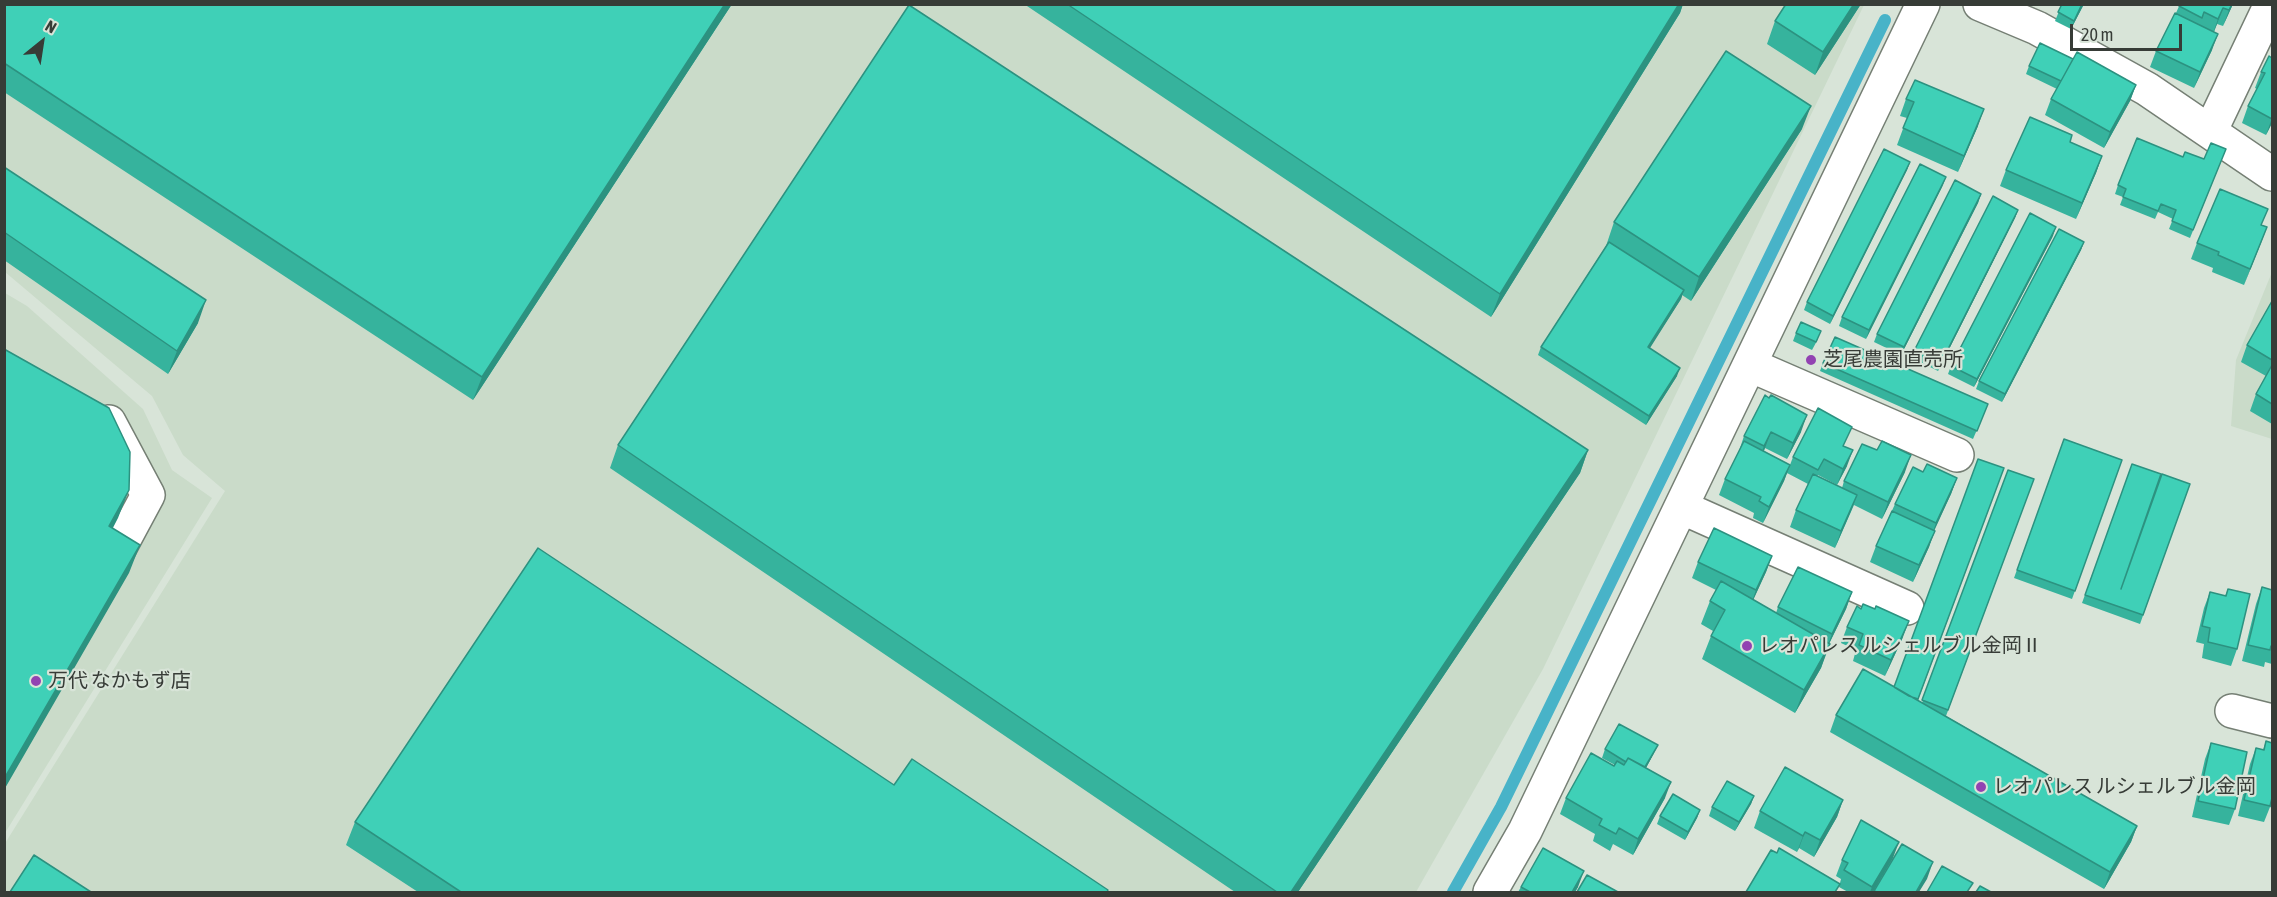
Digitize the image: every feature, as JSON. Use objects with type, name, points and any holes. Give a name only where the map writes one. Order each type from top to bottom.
[{"type":"street","points":[[1490,892],[1525,831],[1923,4]]},
{"type":"street","points":[[1980,4],[2037,27],[2147,89],[2272,174]]},
{"type":"street","points":[[2210,132],[2271,4]]},
{"type":"street","points":[[1750,365],[1957,455]]},
{"type":"street","points":[[81,407],[110,423],[148,495],[112,562]]},
{"type":"street","points":[[1682,507],[1907,608]]},
{"type":"street","points":[[2232,711],[2272,721]]},
{"type":"shaded area","points":[[5,5],[1864,5],[1543,669],[1416,892],[5,892],[4,845],[225,491],[183,455],[152,396],[5,272]]},
{"type":"shaded area","points":[[2272,272],[2272,439],[2231,426],[2236,360]]},
{"type":"shaded area","points":[[5,293],[27,306],[143,409],[172,470],[212,498],[5,833]]},
{"type":"building","points":[[4,4],[725,4],[482,377],[4,63]]},
{"type":"building","points":[[1067,4],[1679,4],[1500,294]]},
{"type":"building","points":[[1786,4],[1854,4],[1823,52],[1775,21]]},
{"type":"building","points":[[2062,4],[2082,4],[2074,21],[2058,12]]},
{"type":"building","points":[[2180,4],[2232,4],[2229,10],[2223,8],[2218,19],[2204,12],[2202,18],[2179,6]]},
{"type":"building","points":[[909,5],[1588,450],[1291,892],[1277,892],[618,445]]},
{"type":"building","points":[[2175,13],[2218,34],[2200,72],[2156,51]]},
{"type":"building","points":[[2040,43],[2073,59],[2061,81],[2029,66]]},
{"type":"building","points":[[1726,51],[1811,106],[1699,277],[1614,222]]},
{"type":"building","points":[[2077,52],[2136,85],[2110,132],[2051,99]]},
{"type":"building","points":[[2269,56],[2272,58],[2272,119],[2248,106],[2265,73],[2261,72]]},
{"type":"building","points":[[1915,80],[1984,109],[1964,156],[1903,128],[1914,102],[1906,99]]},
{"type":"building","points":[[2030,117],[2072,135],[2070,142],[2102,156],[2082,203],[2006,170]]},
{"type":"building","points":[[2137,138],[2183,157],[2185,152],[2204,159],[2211,143],[2226,149],[2193,230],[2172,221],[2176,210],[2161,204],[2158,211],[2123,197],[2126,189],[2118,185]]},
{"type":"building","points":[[1884,149],[1910,162],[1833,316],[1807,302]]},
{"type":"building","points":[[1920,164],[1946,177],[1869,330],[1842,317]]},
{"type":"building","points":[[4,167],[206,300],[177,351],[4,232]]},
{"type":"building","points":[[1955,180],[1981,194],[1904,347],[1877,334]]},
{"type":"building","points":[[2220,189],[2268,209],[2261,225],[2267,227],[2250,269],[2197,243]]},
{"type":"building","points":[[1993,196],[2018,210],[1941,363],[1915,349]]},
{"type":"building","points":[[2030,213],[2056,227],[1977,379],[1951,366]]},
{"type":"building","points":[[2059,229],[2084,242],[2005,394],[1979,381]]},
{"type":"building","points":[[1609,242],[1684,290],[1648,347],[1680,368],[1649,416],[1541,347]]},
{"type":"building","points":[[2272,301],[2272,360],[2247,345]]},
{"type":"building","points":[[1801,322],[1821,331],[1816,342],[1796,333]]},
{"type":"building","points":[[1835,337],[1988,404],[1977,431],[1823,363]]},
{"type":"building","name":"万代 なかもず店","points":[[4,349],[109,408],[130,452],[129,490],[109,526],[140,545],[4,779]]},
{"type":"building","points":[[2272,365],[2272,404],[2256,394]]},
{"type":"building","points":[[1765,395],[1769,398],[1771,395],[1807,415],[1793,443],[1771,432],[1764,446],[1744,436]]},
{"type":"building","points":[[1818,408],[1852,427],[1843,446],[1853,450],[1843,469],[1824,459],[1818,470],[1793,457]]},
{"type":"building","points":[[2064,439],[2122,460],[2075,591],[2017,570]]},
{"type":"building","points":[[1744,441],[1790,465],[1769,507],[1759,501],[1761,497],[1725,479]]},
{"type":"building","points":[[1882,441],[1911,455],[1888,502],[1844,481],[1862,444],[1877,450]]},
{"type":"building","points":[[1978,459],[2004,468],[1918,699],[1894,687]]},
{"type":"building","points":[[1927,464],[1957,478],[1936,523],[1895,504],[1913,467],[1923,472]]},
{"type":"building","points":[[2132,464],[2161,474],[2121,589],[2162,474],[2190,484],[2143,615],[2085,595]]},
{"type":"building","points":[[2008,470],[2034,479],[1948,710],[1922,700]]},
{"type":"building","points":[[1813,474],[1857,495],[1841,531],[1796,510]]},
{"type":"building","points":[[1892,511],[1935,531],[1919,565],[1876,546]]},
{"type":"building","points":[[1714,528],[1772,556],[1756,590],[1698,562]]},
{"type":"building","points":[[538,548],[894,785],[912,759],[1108,890],[1107,892],[461,892],[355,822]]},
{"type":"building","points":[[1798,567],[1852,592],[1832,634],[1778,607]]},
{"type":"building","points":[[1721,581],[1830,644],[1804,690],[1711,636],[1725,610],[1710,601]]},
{"type":"building","points":[[2262,587],[2272,590],[2272,646],[2270,650],[2248,645]]},
{"type":"building","points":[[2228,589],[2250,594],[2237,649],[2208,642],[2210,628],[2202,626],[2210,592],[2226,596]]},
{"type":"building","points":[[1863,604],[1875,609],[1876,606],[1909,621],[1891,660],[1859,645],[1863,634],[1847,627],[1857,606],[1861,609]]},
{"type":"building","name":"レオパレス ルシェルブル金岡","points":[[1863,669],[2137,826],[2110,872],[1836,715]]},
{"type":"building","points":[[1619,724],[1658,745],[1645,767],[1628,758],[1626,762],[1605,749]]},
{"type":"building","points":[[2266,741],[2272,743],[2270,806],[2244,800],[2256,748],[2264,750]]},
{"type":"building","points":[[2211,743],[2247,752],[2235,809],[2198,801]]},
{"type":"building","points":[[1591,753],[1614,766],[1617,761],[1624,765],[1628,758],[1671,782],[1638,839],[1619,828],[1616,834],[1599,825],[1602,819],[1566,798]]},
{"type":"building","points":[[1785,767],[1843,800],[1820,840],[1805,832],[1803,836],[1760,811]]},
{"type":"building","points":[[1727,781],[1754,796],[1739,822],[1712,807]]},
{"type":"building","points":[[1673,794],[1700,810],[1688,832],[1660,816]]},
{"type":"building","points":[[1861,820],[1899,842],[1872,887],[1844,870],[1848,863],[1842,860]]},
{"type":"building","points":[[1902,844],[1933,862],[1916,892],[1874,891]]},
{"type":"building","points":[[1543,848],[1584,871],[1572,892],[1530,892],[1521,887]]},
{"type":"building","points":[[1779,848],[1840,884],[1835,892],[1746,892],[1771,850],[1777,853]]},
{"type":"building","points":[[34,855],[91,892],[10,892]]},
{"type":"building","points":[[1942,866],[1973,883],[1967,892],[1927,892]]},
{"type":"building","points":[[1587,875],[1618,892],[1577,892]]},
{"type":"building","points":[[1980,886],[1991,892],[1976,892]]},
{"type":"waterway","points":[[1453,892],[1501,807],[1885,20]]},
{"type":"place","name":"芝尾農園直売所","points":[[1811,360]]},
{"type":"place","name":"レオパレス ルシェルブル金岡Ⅱ","points":[[1747,646]]},
{"type":"place","name":"万代 なかもず店","points":[[36,681]]},
{"type":"place","name":"レオパレス ルシェルブル金岡","points":[[1981,787]]}]
